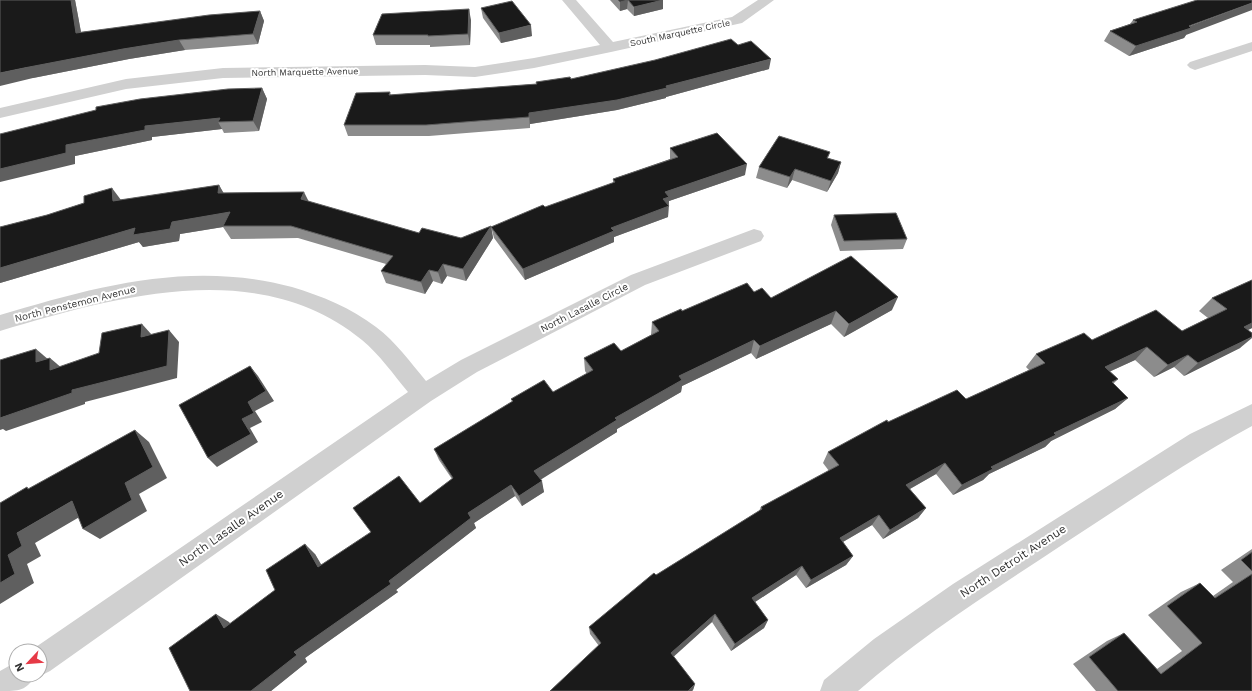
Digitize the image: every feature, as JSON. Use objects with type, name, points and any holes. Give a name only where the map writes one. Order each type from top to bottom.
[{"type":"street","points":[[568,0],[611,48]]},
{"type":"street","name":"South Marquette Circle","points":[[611,48],[737,20],[767,0]]},
{"type":"street","points":[[1195,65],[1252,46]]},
{"type":"street","name":"North Marquette Avenue","points":[[0,113],[126,84],[185,77],[223,73],[425,70],[475,72],[534,63],[611,48]]},
{"type":"street","name":"North Lasalle Circle","points":[[422,394],[469,366],[638,280],[754,236]]},
{"type":"street","name":"North Penstemon Avenue","points":[[0,323],[105,294],[156,284],[194,281],[240,283],[281,290],[319,304],[350,320],[378,341],[422,394]]},
{"type":"street","name":"North Lasalle Avenue","points":[[48,655],[422,394]]},
{"type":"street","name":"North Detroit Avenue","points":[[835,691],[884,649],[963,594],[1199,442],[1252,414]]},
{"type":"street","points":[[0,689],[9,683]]},
{"type":"building","points":[[0,0],[71,0],[76,33],[209,15],[260,11],[253,34],[179,40],[123,49],[0,73]]},
{"type":"building","points":[[628,0],[663,0],[634,7]]},
{"type":"building","points":[[1197,0],[1252,0],[1252,3],[1189,26],[1191,28],[1136,46],[1110,31],[1137,22],[1133,20]]},
{"type":"building","points":[[512,1],[531,25],[499,33],[481,8]]},
{"type":"building","points":[[469,9],[468,34],[428,36],[373,35],[382,14]]},
{"type":"building","points":[[731,39],[738,45],[751,41],[771,59],[666,86],[667,88],[617,100],[529,113],[529,117],[426,125],[344,125],[356,93],[390,92],[389,95],[537,84],[536,82],[570,77],[571,79],[655,60]]},
{"type":"building","points":[[262,88],[253,121],[218,122],[220,118],[145,126],[145,130],[66,145],[66,153],[0,169],[0,134],[96,110],[96,107],[140,99],[228,89]]},
{"type":"building","points":[[717,133],[747,164],[665,192],[669,197],[663,199],[669,206],[611,228],[614,231],[523,269],[491,227],[543,205],[545,207],[615,182],[613,179],[678,157],[670,148]]},
{"type":"building","points":[[779,136],[830,152],[827,158],[841,162],[831,181],[795,169],[790,177],[759,167]]},
{"type":"building","points":[[219,185],[218,193],[304,192],[301,199],[419,233],[422,228],[461,238],[491,226],[463,269],[443,264],[438,272],[429,270],[421,282],[381,271],[393,256],[291,226],[223,226],[230,212],[172,222],[170,229],[133,235],[135,228],[0,268],[0,227],[47,215],[84,203],[84,196],[112,188],[113,201]]},
{"type":"building","points":[[896,213],[907,239],[844,241],[834,215]]},
{"type":"building","points":[[851,256],[898,297],[849,324],[836,311],[760,346],[754,340],[679,376],[682,380],[615,418],[617,420],[534,471],[542,481],[519,496],[511,485],[468,513],[471,518],[389,581],[391,584],[294,652],[297,655],[251,691],[190,691],[169,648],[216,614],[224,628],[275,590],[266,570],[305,544],[318,567],[371,532],[353,508],[399,476],[420,503],[453,478],[434,449],[513,401],[511,399],[544,380],[553,392],[593,370],[584,358],[614,343],[621,351],[659,331],[652,322],[681,309],[682,311],[747,283],[754,292],[762,288],[771,298]]},
{"type":"building","points":[[1252,280],[1252,323],[1244,327],[1252,333],[1252,337],[1198,363],[1188,355],[1168,365],[1147,347],[1105,367],[1118,379],[1112,382],[1128,398],[1054,433],[1056,435],[991,467],[993,469],[962,485],[945,463],[906,485],[926,508],[890,530],[879,515],[840,538],[853,556],[811,580],[802,566],[752,598],[768,620],[735,644],[715,614],[671,653],[695,684],[688,691],[550,691],[601,643],[589,627],[654,573],[656,575],[762,509],[761,507],[839,465],[828,452],[887,420],[888,422],[957,390],[966,399],[1045,363],[1036,354],[1084,333],[1092,340],[1156,310],[1182,331],[1227,309],[1212,298]]},
{"type":"building","points":[[142,324],[141,337],[169,330],[167,366],[72,390],[72,393],[0,418],[0,360],[36,349],[36,362],[50,358],[50,370],[99,353],[102,333]]},
{"type":"building","points":[[250,366],[266,391],[248,402],[254,413],[242,419],[251,434],[208,458],[179,405]]},
{"type":"building","points":[[135,430],[153,467],[125,483],[132,500],[83,529],[72,501],[17,533],[22,546],[8,555],[15,574],[0,583],[0,503],[27,487],[28,489]]},
{"type":"building","points":[[1252,552],[1252,571],[1241,560]]},
{"type":"building","points":[[1252,574],[1252,691],[1118,691],[1089,657],[1124,633],[1161,674],[1202,643],[1167,606],[1200,583],[1215,598]]}]
